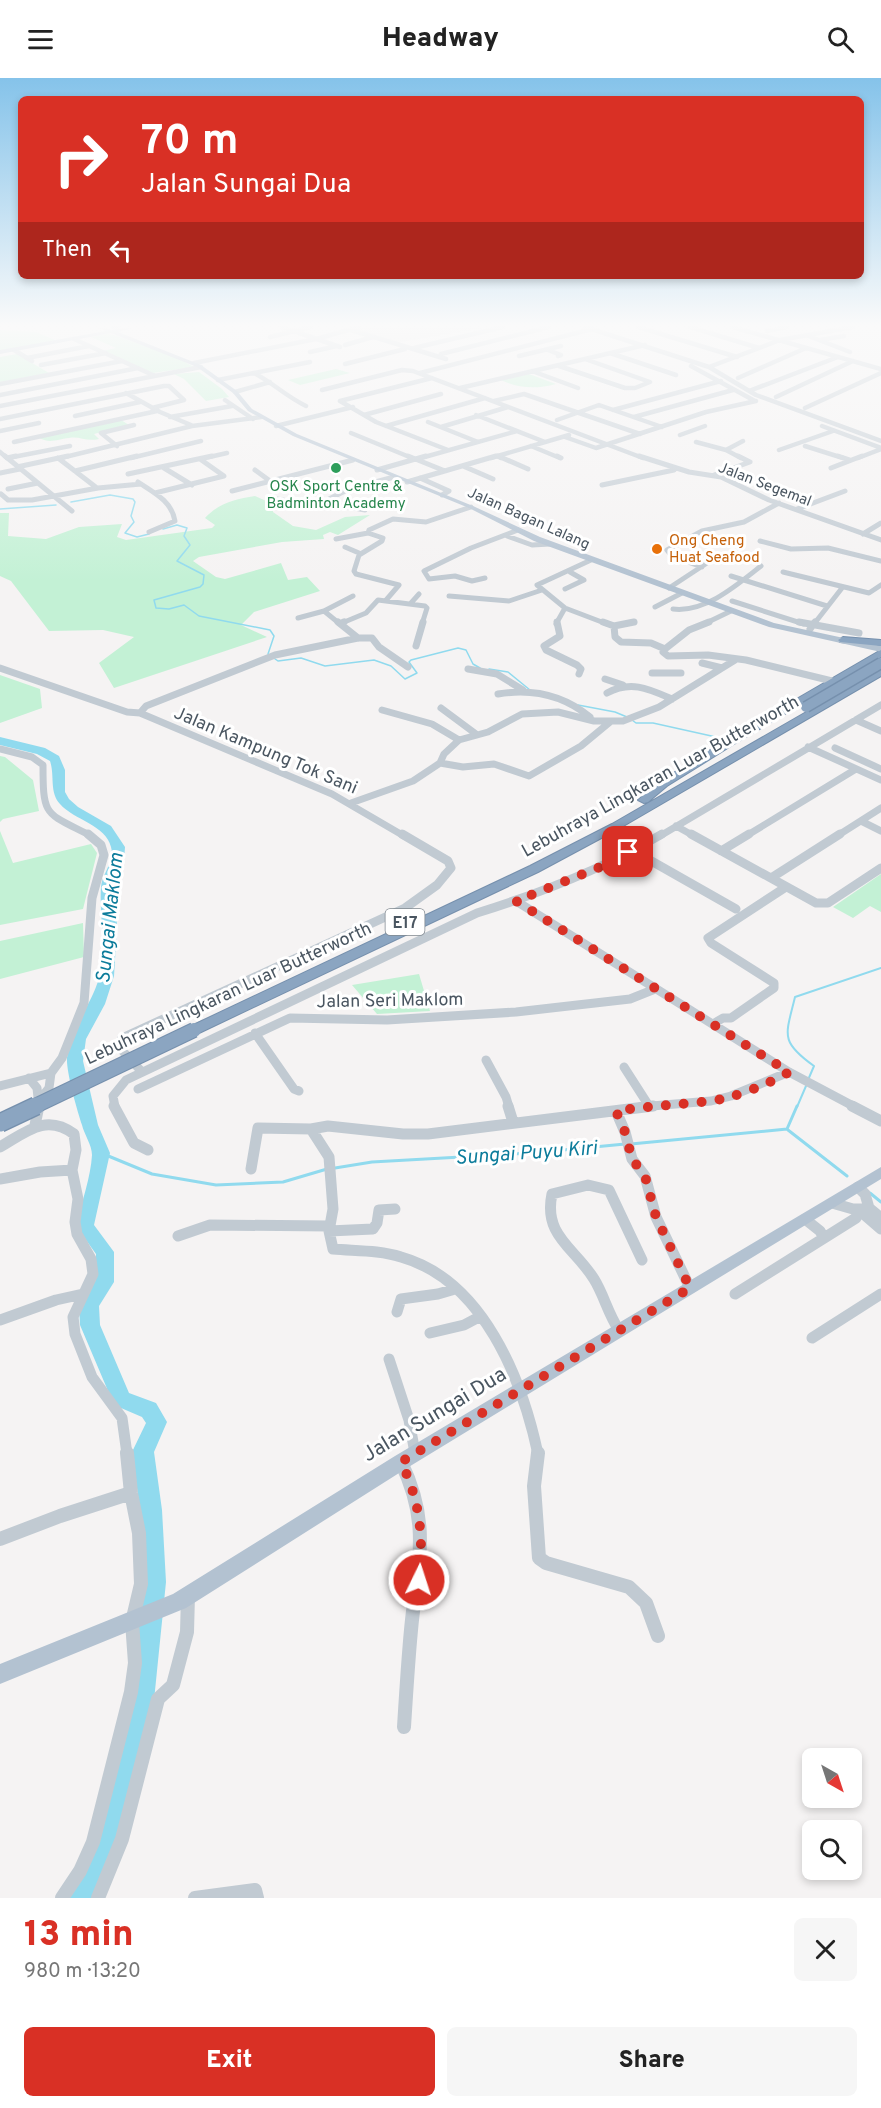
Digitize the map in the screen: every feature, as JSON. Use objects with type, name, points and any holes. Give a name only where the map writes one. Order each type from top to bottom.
[{"type":"highway","points":[[846,643],[881,644]]},
{"type":"highway","points":[[846,643],[858,658],[852,670]]},
{"type":"highway","points":[[649,802],[663,784],[881,652]]},
{"type":"highway","points":[[862,664],[881,664]]},
{"type":"highway","name":"Lebuhraya Lingkaran Luar Butterworth","points":[[811,709],[881,664]]},
{"type":"highway","name":"Lebuhraya Lingkaran Luar Butterworth","points":[[0,1113],[534,869],[811,709],[881,672]]},
{"type":"highway","points":[[649,802],[684,792],[744,760],[881,679]]},
{"type":"highway","name":"Lebuhraya Lingkaran Luar Butterworth","points":[[0,1123],[191,1027]]},
{"type":"main road","name":"Jalan Bagan Lalang","points":[[250,412],[257,418],[353,460],[471,507],[518,530],[591,560],[731,611],[881,652]]},
{"type":"main road","name":"Jalan Sungai Dua","points":[[0,1680],[9,1670],[136,1620],[184,1598],[408,1457],[881,1172]]},
{"type":"street","points":[[0,419],[35,412]]},
{"type":"street","points":[[69,412],[92,426]]},
{"type":"street","points":[[75,416],[94,412]]},
{"type":"street","points":[[15,442],[148,412]]},
{"type":"street","points":[[159,412],[192,426]]},
{"type":"street","points":[[170,417],[199,412]]},
{"type":"street","name":"Jalan Bagan Lalang","points":[[244,412],[257,418]]},
{"type":"street","points":[[309,412],[317,416]]},
{"type":"street","points":[[319,412],[323,414]]},
{"type":"street","points":[[276,426],[332,412]]},
{"type":"street","points":[[360,412],[386,426],[448,450]]},
{"type":"street","points":[[364,415],[375,412]]},
{"type":"street","points":[[386,426],[436,412]]},
{"type":"street","points":[[441,427],[489,412]]},
{"type":"street","points":[[523,412],[605,445]]},
{"type":"street","points":[[614,442],[557,420],[577,412],[640,434]]},
{"type":"street","points":[[619,412],[662,427]]},
{"type":"street","points":[[634,417],[653,412]]},
{"type":"street","points":[[565,437],[592,447],[605,445],[706,412]]},
{"type":"street","points":[[807,412],[879,438]]},
{"type":"street","points":[[815,412],[879,438]]},
{"type":"street","points":[[24,414],[55,434]]},
{"type":"street","points":[[476,416],[545,442]]},
{"type":"street","points":[[0,473],[192,426],[257,418]]},
{"type":"street","points":[[123,419],[152,435]]},
{"type":"street","points":[[680,435],[705,426],[685,420]]},
{"type":"street","points":[[428,422],[478,442]]},
{"type":"street","points":[[0,431],[39,423]]},
{"type":"street","points":[[117,446],[101,433],[134,425]]},
{"type":"street","points":[[822,426],[881,448]]},
{"type":"street","points":[[377,470],[517,431]]},
{"type":"street","points":[[779,450],[833,431]]},
{"type":"street","points":[[351,433],[445,471]]},
{"type":"street","points":[[407,482],[577,433]]},
{"type":"street","points":[[75,471],[201,441]]},
{"type":"street","points":[[726,450],[743,441]]},
{"type":"street","points":[[696,442],[726,450],[750,463],[713,475]]},
{"type":"street","name":"Jalan Segemal","points":[[605,445],[667,468],[713,475],[797,510],[881,540]]},
{"type":"street","points":[[3,456],[70,446]]},
{"type":"street","points":[[531,446],[561,458]]},
{"type":"street","points":[[805,446],[850,460]]},
{"type":"street","points":[[831,468],[881,448]]},
{"type":"street","points":[[149,531],[175,521],[176,517],[165,501],[128,474],[227,453]]},
{"type":"street","points":[[3,456],[72,511]]},
{"type":"street","points":[[497,456],[528,469]]},
{"type":"street","points":[[135,457],[152,468]]},
{"type":"street","points":[[58,458],[97,488]]},
{"type":"street","points":[[155,493],[223,477],[224,474],[200,459]]},
{"type":"street","points":[[232,491],[353,460]]},
{"type":"street","points":[[463,466],[493,479]]},
{"type":"street","points":[[165,468],[192,485]]},
{"type":"street","points":[[602,485],[667,468]]},
{"type":"street","points":[[255,470],[270,481]]},
{"type":"street","points":[[327,503],[325,501],[328,498],[394,477]]},
{"type":"street","name":"Jalan Bagan Lalang","points":[[420,478],[449,491],[442,495]]},
{"type":"street","points":[[8,489],[38,483]]},
{"type":"street","points":[[1,494],[8,500],[14,501],[56,498],[97,488],[141,484]]},
{"type":"street","points":[[797,510],[845,490]]},
{"type":"street","points":[[277,499],[304,504],[327,503],[365,510]]},
{"type":"street","points":[[669,588],[704,565],[685,561],[685,558],[670,554],[667,550],[702,531],[744,522],[779,503]]},
{"type":"street","points":[[368,533],[375,525],[393,519],[426,522],[471,507]]},
{"type":"street","points":[[863,534],[881,523]]},
{"type":"street","points":[[485,578],[472,580],[455,576],[429,579],[424,571],[471,548],[518,530]]},
{"type":"street","points":[[336,538],[368,533],[383,538],[382,541],[359,553],[354,559],[354,573],[399,585],[387,599]]},
{"type":"street","points":[[507,536],[532,545],[550,544]]},
{"type":"street","points":[[760,541],[792,549],[828,548],[881,561]]},
{"type":"street","points":[[345,547],[359,553]]},
{"type":"street","points":[[591,560],[537,585],[566,608],[614,626],[634,622]]},
{"type":"street","points":[[553,576],[570,572],[582,564]]},
{"type":"street","points":[[673,609],[685,611],[705,602],[761,566]]},
{"type":"street","points":[[565,590],[584,580],[570,572]]},
{"type":"street","points":[[783,572],[869,593],[881,585]]},
{"type":"street","points":[[731,576],[827,606]]},
{"type":"street","points":[[809,631],[842,588]]},
{"type":"street","points":[[449,596],[509,601],[542,590]]},
{"type":"street","points":[[655,607],[682,593]]},
{"type":"street","points":[[411,603],[419,594]]},
{"type":"street","points":[[298,618],[324,611],[353,596]]},
{"type":"street","points":[[342,623],[366,613],[378,600],[387,599],[427,606],[416,646]]},
{"type":"street","name":"Jalan Bagan Lalang","points":[[732,601],[809,631],[859,633]]},
{"type":"street","points":[[566,608],[556,619],[555,626],[560,636],[544,646],[546,650],[577,665],[580,669],[579,674]]},
{"type":"street","points":[[324,611],[358,638]]},
{"type":"street","points":[[614,626],[617,640],[629,643],[651,643],[669,640],[700,625],[716,621],[731,611]]},
{"type":"street","points":[[651,643],[665,649],[674,645],[683,634]]},
{"type":"street","points":[[140,713],[146,706],[266,658],[358,638],[372,638],[377,648],[398,658],[408,668]]},
{"type":"street","points":[[665,649],[664,655],[673,657],[708,655],[746,660],[832,681]]},
{"type":"street","points":[[351,803],[412,781],[440,763],[444,754],[459,740],[488,732],[528,713],[564,712],[594,721],[610,722],[627,719],[653,711],[735,660]]},
{"type":"street","points":[[702,663],[722,668]]},
{"type":"street","name":"Jalan Kampung Tok Sani","points":[[0,668],[127,712],[140,713],[351,803],[448,861],[451,868],[449,874],[433,888],[405,908],[122,1038],[119,1042],[120,1047],[142,1072]]},
{"type":"street","points":[[468,669],[495,672],[506,676],[524,690]]},
{"type":"street","points":[[652,673],[658,672],[670,677],[684,674],[700,681]]},
{"type":"street","points":[[605,678],[623,685]]},
{"type":"street","points":[[607,693],[623,685],[634,684],[672,699]]},
{"type":"street","points":[[498,694],[524,690],[559,699],[574,706],[594,721]]},
{"type":"street","points":[[148,1150],[134,1143],[113,1104],[113,1096],[122,1084],[142,1072],[477,914],[598,868],[676,826],[881,705]]},
{"type":"street","points":[[441,708],[456,717],[458,723],[476,734]]},
{"type":"street","points":[[382,710],[432,724],[459,740]]},
{"type":"street","points":[[856,720],[881,731]]},
{"type":"street","points":[[440,763],[463,767],[494,764],[529,776],[581,746],[610,722]]},
{"type":"street","points":[[808,747],[881,780]]},
{"type":"street","points":[[835,748],[881,769]]},
{"type":"street","points":[[0,749],[32,757],[43,765],[43,801],[47,809],[56,817],[93,837],[101,845],[104,855],[92,898],[84,1003],[62,1058],[51,1073],[49,1088],[41,1098],[36,1125]]},
{"type":"street","points":[[721,851],[856,769]]},
{"type":"street","points":[[771,878],[881,808]]},
{"type":"street","points":[[861,821],[881,831]]},
{"type":"street","points":[[676,826],[786,887],[822,904],[828,903],[881,868]]},
{"type":"street","points":[[632,850],[736,909]]},
{"type":"street","points":[[713,1024],[723,1017],[731,1018],[774,988],[774,983],[711,943],[708,938],[786,887]]},
{"type":"street","points":[[516,901],[816,1088],[881,1122]]},
{"type":"street","name":"Jalan Seri Maklom","points":[[138,1089],[290,1018],[387,1020],[516,1012],[630,999],[655,988]]},
{"type":"street","points":[[255,1033],[294,1089],[299,1091]]},
{"type":"street","points":[[486,1060],[506,1098],[513,1122]]},
{"type":"street","points":[[624,1067],[649,1106]]},
{"type":"street","points":[[0,1086],[51,1073]]},
{"type":"street","points":[[251,1169],[258,1128],[311,1130],[328,1126],[403,1134],[428,1134],[649,1106],[711,1101],[731,1096],[792,1073]]},
{"type":"street","points":[[29,1078],[36,1085],[41,1098]]},
{"type":"street","points":[[616,1111],[632,1159],[645,1176],[656,1217],[690,1288]]},
{"type":"street","points":[[0,1147],[36,1125],[62,1126],[74,1134],[76,1150],[72,1170],[77,1187],[75,1222],[77,1234],[91,1259],[93,1274],[73,1317],[75,1334],[92,1377],[122,1418],[138,1533],[141,1584],[131,1692],[93,1842],[80,1871],[62,1898]]},
{"type":"street","points":[[311,1130],[329,1157],[333,1209],[329,1229],[333,1249],[385,1253],[403,1257],[439,1274],[481,1316],[508,1359],[532,1427],[538,1455],[534,1486],[539,1558],[546,1563],[629,1587],[640,1594],[648,1602],[658,1636]]},
{"type":"street","points":[[0,1179],[40,1172],[72,1170]]},
{"type":"street","points":[[619,1330],[608,1315],[596,1281],[563,1242],[550,1221],[552,1194],[571,1186],[601,1185],[609,1190],[642,1260]]},
{"type":"street","points":[[735,1294],[856,1218],[864,1209],[865,1194],[858,1186]]},
{"type":"street","points":[[832,1203],[864,1209],[881,1218]]},
{"type":"street","points":[[178,1236],[210,1225],[373,1229],[377,1223],[379,1210],[395,1209]]},
{"type":"street","points":[[864,1209],[881,1229]]},
{"type":"street","points":[[805,1219],[825,1238]]},
{"type":"street","points":[[397,1312],[401,1299],[438,1294],[455,1289]]},
{"type":"street","points":[[0,1320],[56,1300],[83,1294]]},
{"type":"street","points":[[812,1338],[881,1294]]},
{"type":"street","points":[[430,1334],[464,1325],[481,1316]]},
{"type":"street","points":[[389,1359],[409,1420],[408,1457],[418,1506],[421,1559],[411,1628],[404,1727]]},
{"type":"street","points":[[0,1539],[60,1516],[131,1493]]},
{"type":"street","points":[[98,1898],[122,1839],[158,1699],[173,1685],[187,1632],[184,1598]]},
{"type":"street","points":[[195,1898],[255,1890],[257,1898]]},
{"type":"green space","points":[[121,420],[129,425],[94,434],[99,439],[73,438],[51,441],[39,438]]},
{"type":"green space","points":[[255,496],[273,504],[273,512],[293,526],[316,530],[345,517],[370,515],[338,535],[330,532],[323,535],[324,539],[282,542],[199,557],[193,561],[216,577],[225,579],[281,563],[288,580],[307,577],[320,591],[254,612],[241,625],[267,637],[114,688],[99,663],[134,637],[103,630],[49,631],[11,581],[0,576],[0,513],[9,513],[8,536],[46,539],[79,527],[122,524],[117,537],[126,540],[212,528],[215,525],[205,518],[216,509],[234,500]]},
{"type":"green space","points":[[0,675],[40,689],[42,708],[0,723]]},
{"type":"green space","points":[[0,756],[5,757],[33,780],[39,811],[3,819],[0,822]]},
{"type":"green space","points":[[0,831],[13,863],[91,844],[97,853],[83,909],[0,925]]},
{"type":"green space","points":[[881,874],[881,912],[870,906],[853,918],[833,907]]},
{"type":"green space","points":[[83,923],[84,957],[0,979],[0,941]]},
{"type":"green space","points":[[419,974],[430,1011],[377,1014],[352,985]]},
{"type":"waterway","points":[[71,502],[110,495],[133,499],[135,502],[131,516],[134,522],[125,533],[137,537],[149,534]]},
{"type":"waterway","points":[[0,509],[56,505]]},
{"type":"waterway","points":[[163,529],[177,525],[187,528],[184,536],[190,545],[177,561],[204,575],[203,584],[200,587],[154,600],[156,608],[169,609],[184,605],[199,616],[270,630],[274,636],[268,654],[278,661],[301,658],[325,666],[374,660],[391,666],[405,679],[417,673],[409,662],[411,660],[458,648],[466,650],[473,664],[480,668]]},
{"type":"waterway","points":[[489,669],[508,672],[530,690]]},
{"type":"waterway","points":[[578,705],[615,712],[627,717]]},
{"type":"waterway","points":[[632,720],[636,723],[653,723],[725,739]]},
{"type":"waterway","name":"Sungai Maklom","points":[[0,741],[41,751],[55,759],[59,770],[59,792],[64,801],[74,810],[106,829],[118,847],[117,861],[108,885],[110,926],[107,976],[97,1004],[78,1039],[75,1061],[90,1125],[101,1153],[85,1226],[105,1252],[105,1282],[89,1305],[90,1325],[121,1399],[149,1410],[157,1422],[143,1452],[151,1510],[155,1582],[139,1730],[99,1875],[81,1898]]},
{"type":"waterway","name":"Sungai Puyu Kiri","points":[[808,1080],[814,1066],[795,1050],[788,1036],[789,1020],[795,997],[881,968]]},
{"type":"waterway","name":"Sungai Puyu Kiri","points":[[797,1107],[806,1086]]},
{"type":"waterway","name":"Sungai Puyu Kiri","points":[[631,1144],[787,1129],[797,1106]]},
{"type":"waterway","points":[[788,1130],[847,1176]]},
{"type":"waterway","name":"Sungai Puyu Kiri","points":[[335,1168],[372,1162],[532,1153],[625,1144]]},
{"type":"waterway","name":"Sungai Puyu Kiri","points":[[101,1153],[152,1174],[216,1185],[283,1182],[327,1169]]},
{"type":"waterway","points":[[870,1193],[881,1202]]},
{"type":"place","name":"OSK Sport Centre & Badminton Academy","points":[[336,468]]},
{"type":"place","name":"Ong Cheng Huat Seafood","points":[[657,549]]},
{"type":"route","points":[[419,1580],[421,1559],[418,1506],[413,1487],[401,1462],[690,1288],[673,1257],[656,1217],[645,1176],[632,1159],[625,1132],[616,1111],[711,1101],[731,1096],[789,1072],[516,901],[598,868],[628,852]]}]
